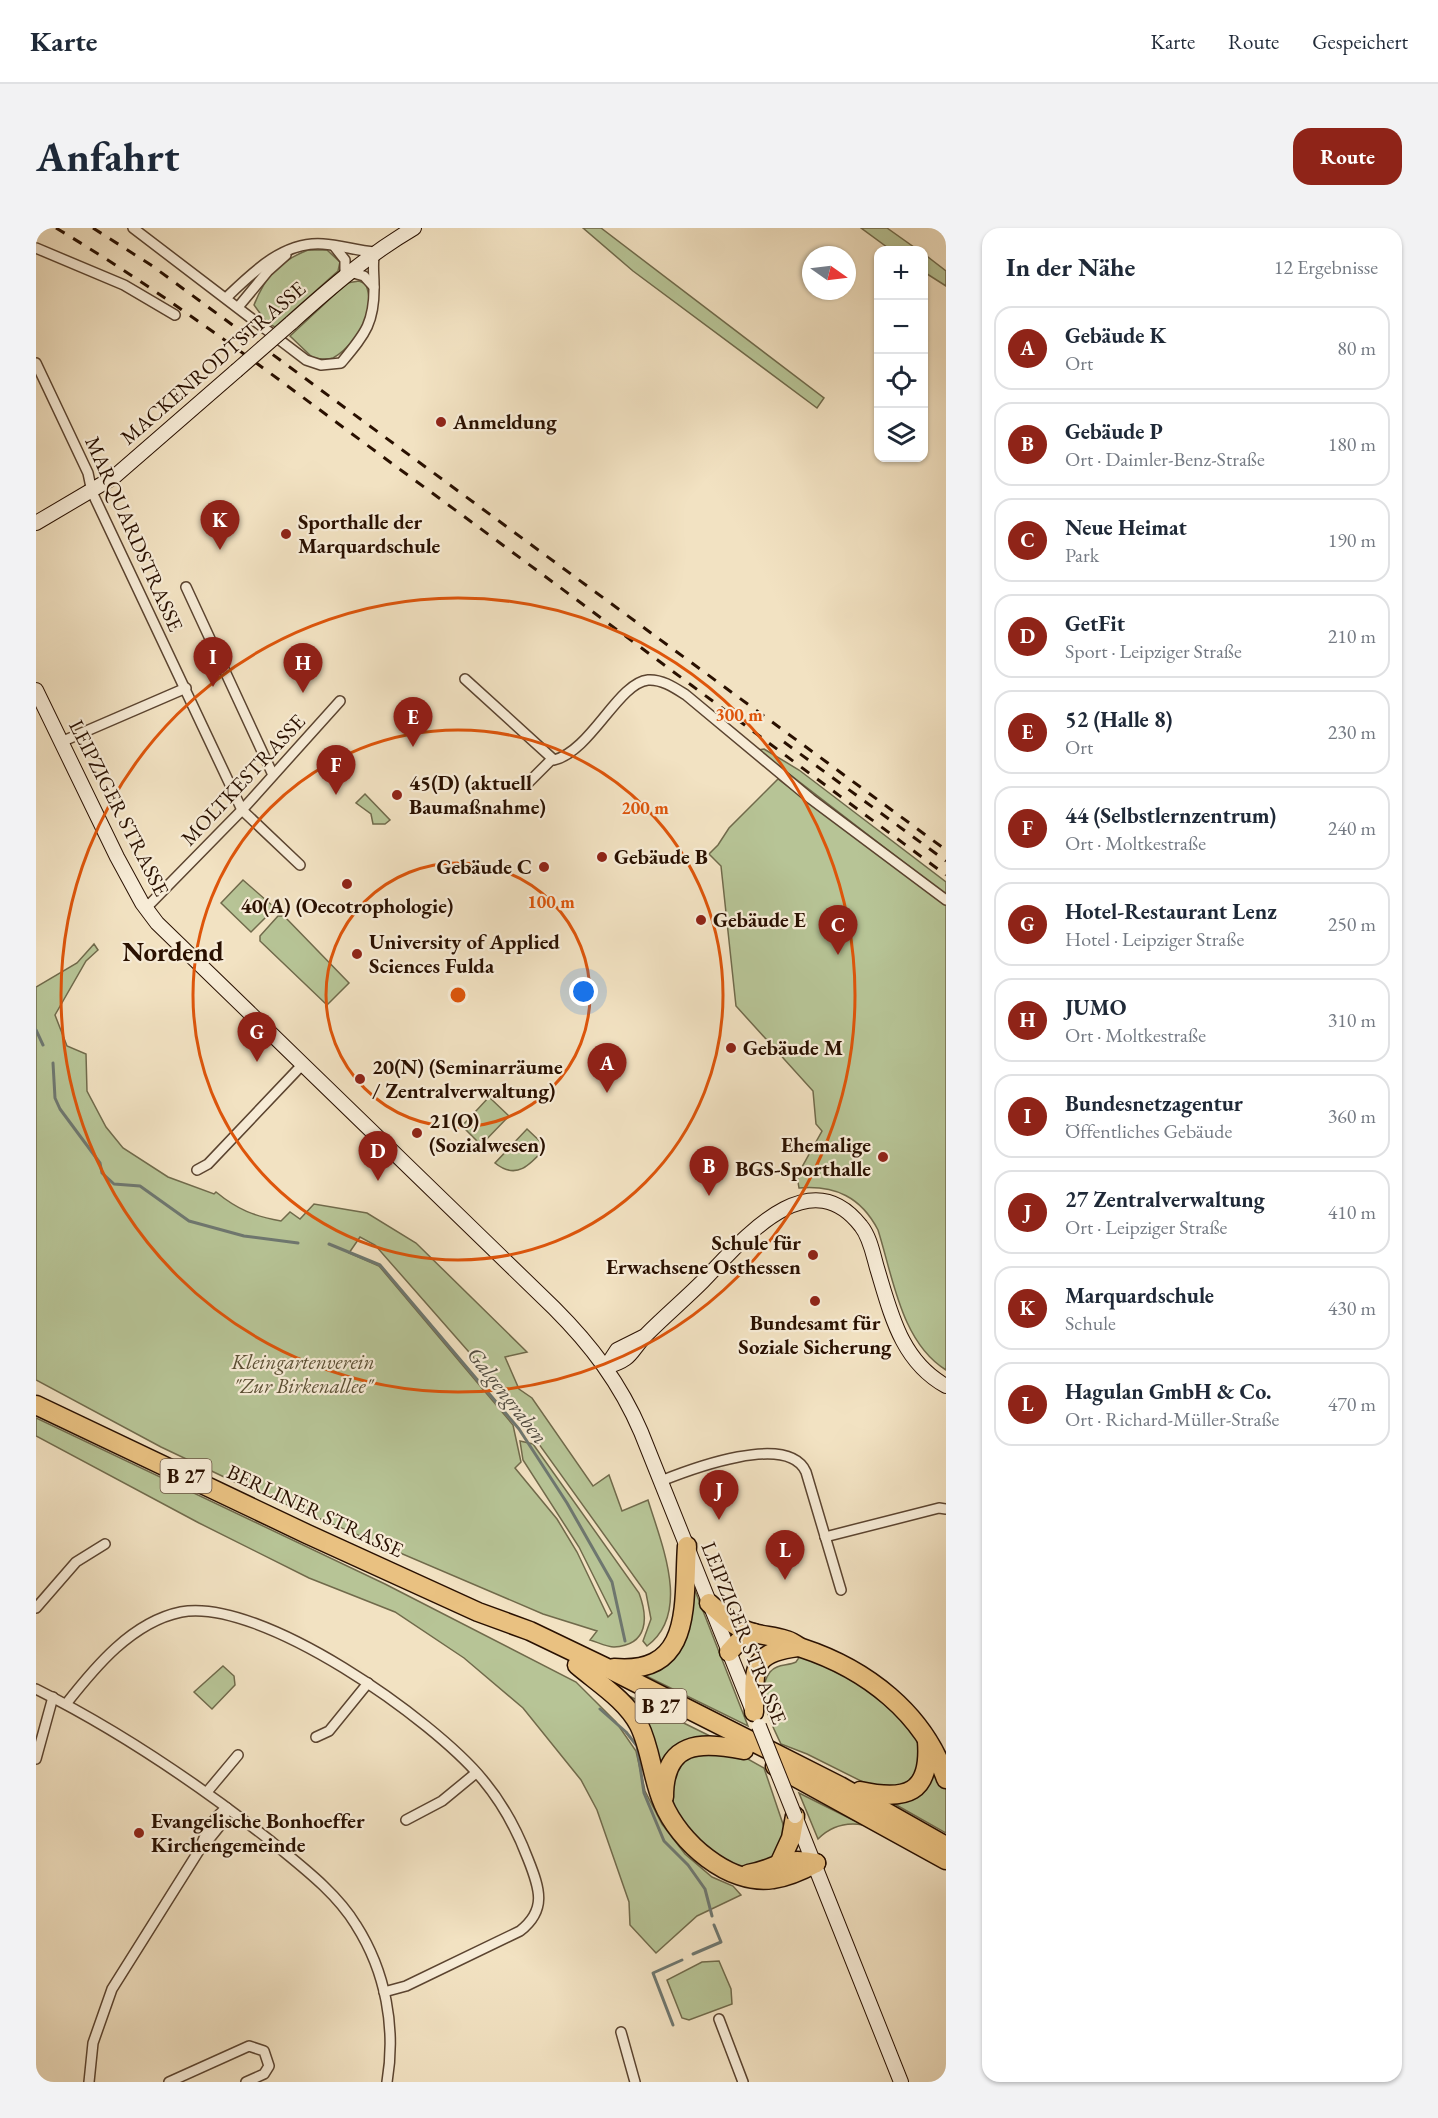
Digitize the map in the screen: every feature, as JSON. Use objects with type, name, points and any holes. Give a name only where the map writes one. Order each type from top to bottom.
[{"type":"highway","name":"BERLINER STRASSE","points":[[36,1405],[478,1612]]},
{"type":"highway","points":[[605,1667],[645,1668],[658,1662],[671,1650],[682,1621],[687,1546]]},
{"type":"highway","points":[[709,1603],[733,1624],[754,1634],[796,1646],[844,1664],[880,1688],[908,1713],[939,1756],[946,1779]]},
{"type":"highway","name":"B 27","points":[[478,1612],[526,1640],[693,1721],[946,1860]]},
{"type":"highway","name":"B 27","points":[[478,1612],[530,1631],[605,1667],[840,1786],[946,1846]]},
{"type":"highway","points":[[729,1652],[740,1640],[754,1634]]},
{"type":"highway","points":[[756,1719],[755,1673],[759,1664],[771,1652],[796,1646]]},
{"type":"highway","points":[[577,1665],[628,1709],[638,1723],[645,1739],[656,1786],[664,1807],[702,1852],[725,1869],[740,1875],[773,1879],[816,1863]]},
{"type":"highway","points":[[840,1786],[889,1796],[908,1793],[924,1777],[928,1759],[927,1741]]},
{"type":"highway","points":[[664,1807],[667,1771],[674,1758],[685,1750],[698,1744],[713,1744],[744,1750]]},
{"type":"highway","points":[[780,1862],[797,1821]]},
{"type":"highway","points":[[740,1875],[760,1872],[780,1862],[798,1860],[816,1863]]},
{"type":"main road","name":"MACKENRODTSTRASSE","points":[[36,523],[114,477],[347,273],[375,252],[414,228]]},
{"type":"main road","name":"LEIPZIGER STRASSE","points":[[36,690],[117,857],[146,908],[183,950],[554,1308],[606,1367],[634,1415],[816,1863],[901,2082]]},
{"type":"main road","points":[[606,1367],[617,1350],[645,1336],[745,1239],[782,1208],[802,1201],[824,1201],[845,1210],[864,1230],[893,1322],[905,1348],[918,1364],[946,1386]]},
{"type":"street","points":[[133,228],[227,297],[306,360],[321,365],[341,363],[369,329],[373,316],[372,260],[375,252],[306,244],[273,258],[227,297]]},
{"type":"street","points":[[334,246],[345,260],[347,273],[361,274],[374,287]]},
{"type":"street","points":[[36,248],[124,285],[175,315]]},
{"type":"street","points":[[238,306],[268,271],[292,250]]},
{"type":"street","name":"MARQUARDSTRASSE","points":[[36,363],[89,477],[92,492],[242,810],[300,865]]},
{"type":"street","points":[[186,587],[273,776]]},
{"type":"street","points":[[465,679],[553,760]]},
{"type":"street","points":[[525,786],[553,760],[580,744],[633,688],[646,680],[664,682],[686,695],[819,805],[946,900]]},
{"type":"street","points":[[61,742],[186,688]]},
{"type":"street","name":"MOLTKESTRASSE","points":[[146,908],[242,810],[340,701]]},
{"type":"street","points":[[197,1170],[208,1164],[302,1065]]},
{"type":"street","points":[[661,1481],[720,1460],[786,1455],[803,1465],[841,1590]]},
{"type":"street","points":[[825,1537],[939,1508],[946,1509]]},
{"type":"street","points":[[36,1608],[76,1562],[105,1544]]},
{"type":"street","points":[[66,1704],[101,1662],[137,1632],[164,1617],[191,1611],[220,1612],[249,1621],[325,1658],[368,1683],[425,1723],[476,1773],[503,1807],[521,1840],[538,1895],[539,1909],[533,1921],[519,1931],[406,1986],[384,1992]]},
{"type":"street","points":[[316,1737],[330,1731],[368,1683]]},
{"type":"street","points":[[36,1689],[140,1748],[207,1792],[304,1869],[348,1913],[368,1947],[384,1992],[390,2040],[387,2082]]},
{"type":"street","points":[[36,1759],[53,1697]]},
{"type":"street","points":[[207,1792],[238,1755]]},
{"type":"street","points":[[406,1820],[442,1801],[476,1773]]},
{"type":"street","points":[[89,2082],[93,2043],[112,1989],[200,1850],[204,1835],[219,1813],[227,1808]]},
{"type":"street","points":[[719,2019],[743,2082]]},
{"type":"street","points":[[621,2032],[635,2082]]},
{"type":"street","points":[[169,2082],[249,2046],[258,2047],[264,2051],[269,2066],[264,2073],[246,2082]]},
{"type":"green space","points":[[583,228],[601,228],[824,398],[817,408],[633,271]]},
{"type":"green space","points":[[861,228],[887,228],[912,246],[886,246]]},
{"type":"green space","points":[[308,250],[327,250],[340,262],[338,271],[275,327],[267,323],[254,305],[263,285],[274,271],[289,259]]},
{"type":"green space","points":[[928,257],[946,271],[946,286],[928,275]]},
{"type":"green space","points":[[359,281],[366,284],[370,306],[367,319],[360,332],[333,358],[313,358],[290,336],[347,283]]},
{"type":"green space","points":[[764,749],[799,770],[946,882],[946,895],[758,750]]},
{"type":"green space","points":[[778,779],[946,905],[946,1370],[918,1343],[909,1326],[894,1288],[878,1230],[864,1209],[855,1201],[835,1191],[799,1188],[797,1176],[822,1131],[816,1124],[813,1091],[736,1006],[721,866],[709,854],[729,828]]},
{"type":"green space","points":[[365,794],[390,820],[385,824],[373,824],[371,814],[356,803]]},
{"type":"green space","points":[[243,880],[275,908],[251,932],[221,903]]},
{"type":"green space","points":[[278,916],[284,916],[349,983],[327,1005],[260,941],[260,936]]},
{"type":"green space","name":"Kleingartenverein \"Zur Birkenallee\"","points":[[94,944],[98,950],[86,961],[55,1015],[67,1046],[86,1054],[87,1091],[106,1127],[123,1148],[168,1177],[214,1194],[216,1192],[239,1208],[254,1214],[281,1221],[290,1212],[300,1219],[314,1204],[367,1213],[416,1243],[527,1352],[505,1357],[519,1389],[532,1398],[593,1486],[609,1475],[622,1511],[648,1500],[665,1556],[671,1597],[668,1615],[660,1632],[647,1646],[643,1641],[651,1619],[646,1593],[490,1376],[375,1245],[360,1237],[349,1253],[379,1266],[513,1425],[521,1462],[515,1468],[557,1519],[577,1552],[608,1617],[612,1613],[579,1547],[523,1460],[520,1441],[533,1444],[639,1593],[644,1620],[640,1635],[634,1641],[614,1647],[590,1640],[597,1631],[543,1614],[241,1485],[161,1447],[36,1380],[36,987],[77,963]]},
{"type":"green space","points":[[489,1097],[509,1116],[481,1145],[462,1126]]},
{"type":"green space","points":[[527,1129],[546,1147],[529,1164],[517,1170],[503,1168],[495,1163]]},
{"type":"green space","points":[[36,1418],[385,1584],[576,1682],[616,1722],[636,1751],[645,1791],[662,1824],[685,1854],[712,1877],[733,1886],[741,1895],[697,1916],[656,1953],[630,1925],[629,1902],[597,1810],[581,1780],[523,1708],[464,1658],[395,1612],[309,1578],[199,1523],[36,1436]]},
{"type":"green space","points":[[689,1575],[748,1726],[640,1673],[660,1667]]},
{"type":"green space","points":[[800,1656],[832,1668],[871,1691],[889,1705],[916,1734],[921,1748],[918,1775],[903,1790],[873,1787],[807,1754],[781,1744],[766,1709],[764,1689],[766,1680],[773,1669],[796,1662]]},
{"type":"green space","points":[[223,1666],[234,1676],[235,1685],[212,1709],[194,1692]]},
{"type":"green space","points":[[623,1693],[712,1737],[663,1778]]},
{"type":"green space","points":[[690,1752],[739,1754],[764,1768],[785,1830],[776,1860],[748,1867],[729,1864],[707,1850],[687,1828],[673,1806],[670,1790],[675,1771]]},
{"type":"green space","points":[[936,1761],[946,1790],[946,1833],[891,1802]]},
{"type":"green space","points":[[799,1793],[863,1825],[839,1826],[818,1839]]},
{"type":"green space","points":[[719,1961],[731,1989],[732,2004],[689,2020],[682,2018],[667,1980],[702,1962]]},
{"type":"waterway","name":"Galgengraben","points":[[36,1030],[43,1045]]},
{"type":"waterway","name":"Galgengraben","points":[[53,1063],[55,1098],[60,1109],[100,1163],[102,1173],[114,1184],[140,1186],[189,1221],[244,1236],[298,1243]]},
{"type":"waterway","name":"Galgengraben","points":[[329,1244],[380,1265],[519,1429],[567,1503],[612,1582],[625,1641]]},
{"type":"waterway","name":"Galgengraben","points":[[600,1709],[626,1732],[637,1746],[644,1793],[664,1841],[688,1865],[705,1889],[712,1916]]},
{"type":"waterway","name":"Galgengraben","points":[[693,1954],[721,1942],[714,1925]]},
{"type":"waterway","name":"Galgengraben","points":[[673,2025],[653,1973],[682,1960]]},
{"type":"railway","points":[[56,228],[102,256],[236,348],[946,875]]},
{"type":"railway","points":[[93,228],[151,265],[946,850]]},
{"type":"railway","points":[[784,742],[946,861]]},
{"type":"place","name":"Anmeldung","points":[[441,422]]},
{"type":"place","name":"Sporthalle der Marquardschule","points":[[286,534]]},
{"type":"place","name":"Marquardschule","points":[[220,550]]},
{"type":"place","name":"Bundesnetzagentur","points":[[213,687]]},
{"type":"place","name":"JUMO","points":[[303,693]]},
{"type":"place","name":"52 (Halle 8)","points":[[413,747]]},
{"type":"place","name":"44 (Selbstlernzentrum)","points":[[336,795]]},
{"type":"place","name":"45(D) (aktuell Baumaßnahme)","points":[[397,795]]},
{"type":"place","name":"Gebäude B","points":[[602,857]]},
{"type":"place","name":"Gebäude C","points":[[544,867]]},
{"type":"place","name":"40(A) (Oecotrophologie)","points":[[347,884]]},
{"type":"place","name":"Gebäude E","points":[[701,920]]},
{"type":"place","name":"University of Applied Sciences Fulda","points":[[357,954]]},
{"type":"place","name":"Neue Heimat","points":[[838,955]]},
{"type":"place","name":"Gebäude M","points":[[731,1048]]},
{"type":"place","name":"Hotel-Restaurant Lenz","points":[[257,1062]]},
{"type":"place","name":"20(N) (Seminarräume / Zentralverwaltung)","points":[[360,1079]]},
{"type":"place","name":"Gebäude K","points":[[607,1093]]},
{"type":"place","name":"21(O) (Sozialwesen)","points":[[417,1133]]},
{"type":"place","name":"Ehemalige BGS-Sporthalle","points":[[883,1157]]},
{"type":"place","name":"GetFit","points":[[378,1181]]},
{"type":"place","name":"Gebäude P","points":[[709,1196]]},
{"type":"place","name":"Schule für Erwachsene Osthessen","points":[[813,1255]]},
{"type":"place","name":"Bundesamt für Soziale Sicherung","points":[[815,1301]]},
{"type":"place","name":"27 Zentralverwaltung","points":[[719,1520]]},
{"type":"place","name":"Hagulan GmbH & Co.","points":[[785,1580]]},
{"type":"place","name":"Evangelische Bonhoeffer Kirchengemeinde","points":[[139,1833]]},
{"type":"district","name":"Nordend","points":[[173,952]]}]
